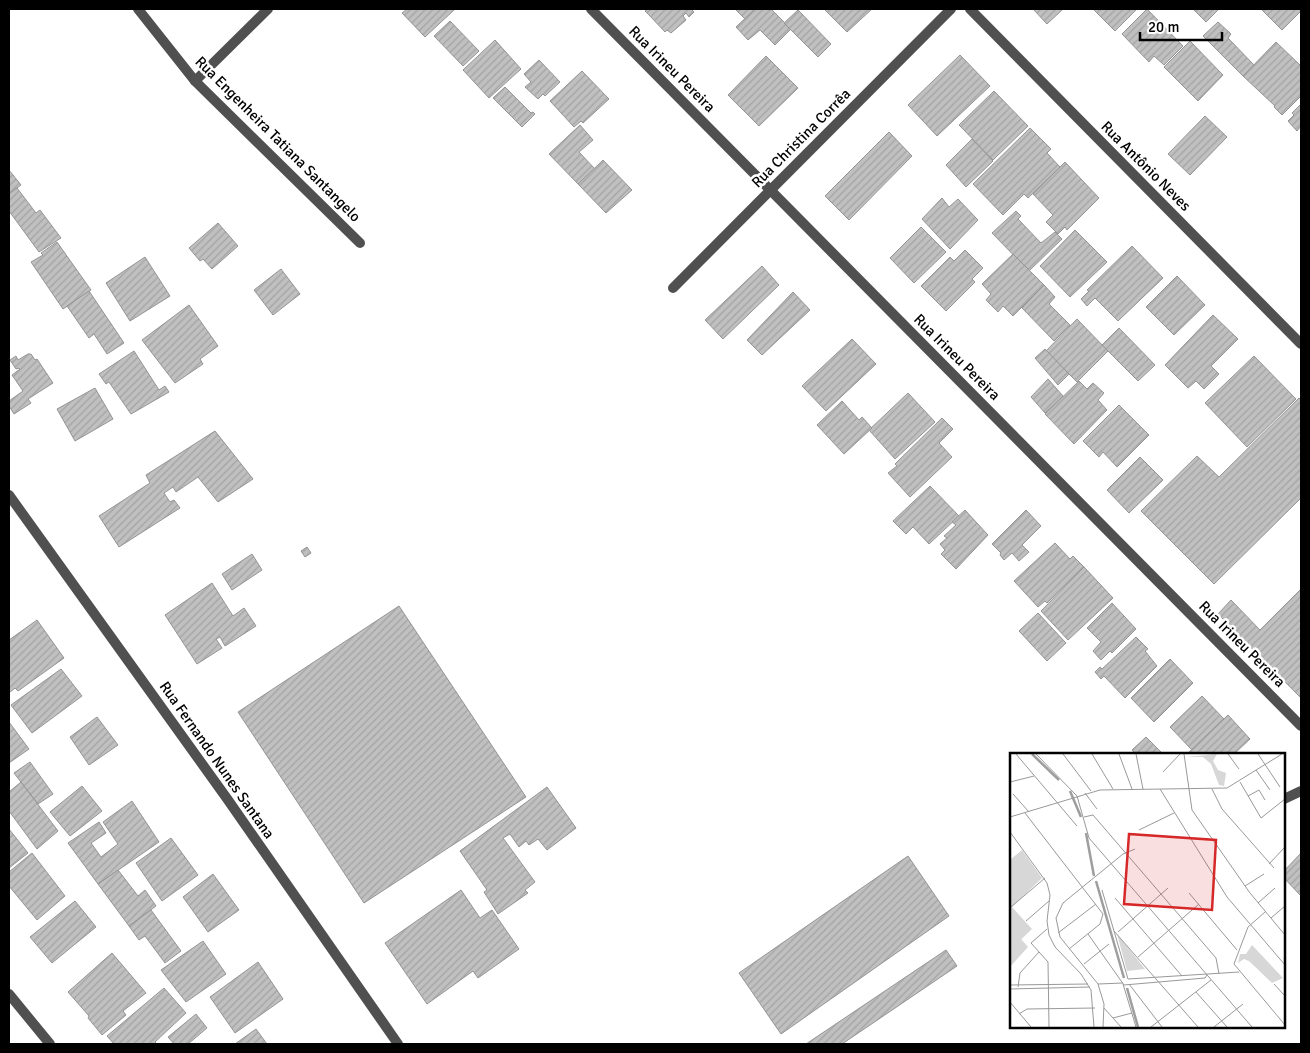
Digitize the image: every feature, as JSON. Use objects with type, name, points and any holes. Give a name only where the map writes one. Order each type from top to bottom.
[{"type":"street","name":"Rua Engenheira Tatiana Santangelo","points":[[138,9],[195,81],[360,243]]},
{"type":"street","points":[[195,81],[268,9]]},
{"type":"street","name":"Rua Irineu Pereira","points":[[591,9],[1301,726]]},
{"type":"street","name":"Rua Christina Corrêa","points":[[674,288],[951,9]]},
{"type":"street","name":"Rua Antônio Neves","points":[[970,9],[1301,344]]},
{"type":"street","name":"Rua Fernando Nunes Santana","points":[[9,495],[228,800],[398,1044]]},
{"type":"street","points":[[1285,799],[1301,791]]},
{"type":"street","points":[[9,994],[50,1044]]},
{"type":"building","points":[[407,9],[454,10],[425,37],[402,13]]},
{"type":"building","points":[[648,9],[691,9],[694,12],[689,17],[686,13],[683,16],[686,20],[671,33],[667,30],[665,32],[645,11]]},
{"type":"building","points":[[735,9],[755,9],[745,19]]},
{"type":"building","points":[[755,9],[771,9],[791,29],[775,45],[760,30],[748,40],[736,27]]},
{"type":"building","points":[[824,9],[872,9],[847,32]]},
{"type":"building","points":[[1033,9],[1063,9],[1047,24]]},
{"type":"building","points":[[1093,9],[1137,9],[1115,31]]},
{"type":"building","points":[[1147,9],[1183,46],[1164,65],[1154,56],[1149,62],[1122,34]]},
{"type":"building","points":[[1193,9],[1219,9],[1206,22]]},
{"type":"building","points":[[1261,9],[1301,9],[1301,11],[1282,30]]},
{"type":"building","points":[[798,10],[831,44],[818,57],[784,23]]},
{"type":"building","points":[[450,21],[479,51],[463,66],[434,36]]},
{"type":"building","points":[[1218,22],[1231,34],[1228,38],[1254,65],[1243,76],[1203,36]]},
{"type":"building","points":[[495,40],[521,69],[489,98],[463,70]]},
{"type":"building","points":[[1190,41],[1223,75],[1198,101],[1164,67]]},
{"type":"building","points":[[1276,42],[1301,66],[1301,96],[1282,115],[1243,76]]},
{"type":"building","points":[[960,55],[990,86],[937,136],[908,105]]},
{"type":"building","points":[[766,56],[798,88],[759,126],[728,95]]},
{"type":"building","points":[[539,60],[560,82],[545,96],[543,94],[538,99],[525,87],[531,82],[524,74]]},
{"type":"building","points":[[582,71],[609,99],[583,123],[581,121],[574,127],[550,101]]},
{"type":"building","points":[[505,87],[531,113],[535,114],[522,127],[493,98]]},
{"type":"building","points":[[994,91],[1028,126],[993,160],[959,125]]},
{"type":"building","points":[[1301,104],[1301,126],[1297,131],[1288,121],[1294,115],[1292,113]]},
{"type":"building","points":[[1205,116],[1227,137],[1190,175],[1168,154]]},
{"type":"building","points":[[580,125],[593,140],[579,152],[595,169],[578,184],[549,154]]},
{"type":"building","points":[[1030,128],[1051,149],[1047,153],[1060,167],[1028,198],[1024,194],[1003,215],[973,184]]},
{"type":"building","points":[[889,132],[912,156],[849,220],[825,196]]},
{"type":"building","points":[[972,139],[993,161],[966,187],[946,165]]},
{"type":"building","points":[[603,160],[632,190],[606,213],[578,184]]},
{"type":"building","points":[[1065,162],[1099,198],[1067,230],[1065,227],[1058,234],[1046,222],[1053,215],[1033,194]]},
{"type":"building","points":[[9,170],[21,185],[9,194]]},
{"type":"building","points":[[17,188],[36,213],[40,210],[61,238],[39,252],[9,211],[9,194]]},
{"type":"building","points":[[942,198],[949,207],[958,199],[978,220],[950,249],[922,219]]},
{"type":"building","points":[[1016,211],[1021,216],[1018,219],[1041,243],[1055,232],[1062,239],[1029,271],[992,233]]},
{"type":"building","points":[[218,223],[238,246],[212,269],[203,259],[200,261],[189,248]]},
{"type":"building","points":[[921,227],[946,252],[914,283],[890,258]]},
{"type":"building","points":[[1075,230],[1107,262],[1070,297],[1040,266]]},
{"type":"building","points":[[57,242],[91,290],[63,309],[31,262],[43,255],[41,253]]},
{"type":"building","points":[[1132,246],[1163,278],[1118,321],[1095,298],[1087,306],[1081,299],[1089,291],[1087,290]]},
{"type":"building","points":[[965,250],[983,268],[972,279],[975,282],[946,311],[921,286],[950,257],[954,261]]},
{"type":"building","points":[[1013,254],[1044,285],[1013,316],[1003,306],[998,312],[986,300],[991,294],[982,284]]},
{"type":"building","points":[[145,257],[170,296],[130,321],[106,283]]},
{"type":"building","points":[[762,266],[779,285],[723,339],[705,320]]},
{"type":"building","points":[[281,269],[300,294],[273,315],[254,290]]},
{"type":"building","points":[[1177,276],[1205,305],[1174,335],[1146,307]]},
{"type":"building","points":[[1044,285],[1055,297],[1049,304],[1070,325],[1054,341],[1022,308]]},
{"type":"building","points":[[89,291],[124,343],[107,354],[94,334],[89,338],[67,306]]},
{"type":"building","points":[[793,292],[810,310],[762,355],[747,340]]},
{"type":"building","points":[[189,305],[218,346],[200,359],[203,364],[175,383],[142,340]]},
{"type":"building","points":[[1213,315],[1238,339],[1211,366],[1219,374],[1204,389],[1196,381],[1188,388],[1165,365]]},
{"type":"building","points":[[1077,319],[1108,351],[1077,382],[1046,351]]},
{"type":"building","points":[[1119,328],[1155,365],[1138,381],[1102,345]]},
{"type":"building","points":[[852,339],[876,364],[826,411],[802,386]]},
{"type":"building","points":[[1045,349],[1069,374],[1058,385],[1035,358]]},
{"type":"building","points":[[134,351],[159,390],[165,386],[169,392],[131,414],[109,382],[106,384],[99,374]]},
{"type":"building","points":[[31,354],[35,360],[37,359],[53,383],[28,399],[31,403],[14,414],[9,406],[9,401],[23,391],[12,375],[20,369],[16,369],[10,360],[16,356],[18,360]]},
{"type":"building","points":[[1254,356],[1296,399],[1247,447],[1205,403]]},
{"type":"building","points":[[1048,379],[1063,396],[1045,413],[1031,397]]},
{"type":"building","points":[[1079,381],[1087,389],[1093,383],[1104,393],[1098,400],[1107,410],[1074,444],[1045,414]]},
{"type":"building","points":[[95,388],[113,419],[75,441],[57,409]]},
{"type":"building","points":[[908,393],[935,422],[895,459],[869,430]]},
{"type":"building","points":[[1299,398],[1301,400],[1301,498],[1214,584],[1141,511],[1197,456],[1219,477]]},
{"type":"building","points":[[842,401],[859,420],[862,417],[872,428],[844,454],[817,425]]},
{"type":"building","points":[[1119,405],[1149,435],[1117,467],[1103,452],[1099,457],[1083,441]]},
{"type":"building","points":[[942,418],[953,429],[939,443],[952,457],[910,497],[888,473],[897,466],[895,464]]},
{"type":"building","points":[[215,431],[253,479],[218,502],[198,477],[176,492],[173,487],[164,493],[170,502],[174,500],[180,508],[119,547],[99,516],[150,483],[146,475]]},
{"type":"building","points":[[1140,457],[1163,480],[1129,513],[1107,490]]},
{"type":"building","points":[[930,486],[959,516],[929,544],[913,527],[906,534],[893,521]]},
{"type":"building","points":[[965,510],[988,535],[956,569],[941,554],[945,550],[940,544],[947,538],[944,536],[956,525],[952,522]]},
{"type":"building","points":[[1026,510],[1041,526],[1022,545],[1029,552],[1019,561],[1012,553],[1004,560],[1000,555],[1001,553],[992,544]]},
{"type":"building","points":[[1055,543],[1070,559],[1073,556],[1084,567],[1047,603],[1045,601],[1038,607],[1014,581]]},
{"type":"building","points":[[307,547],[311,553],[305,557],[301,551]]},
{"type":"building","points":[[252,554],[262,570],[232,590],[222,574]]},
{"type":"building","points":[[1084,567],[1113,598],[1068,640],[1041,611]]},
{"type":"building","points":[[212,583],[233,616],[244,608],[256,626],[225,646],[220,637],[216,639],[222,648],[197,664],[165,615]]},
{"type":"building","points":[[1301,589],[1301,698],[1218,614],[1231,600],[1260,630]]},
{"type":"building","points":[[1112,603],[1136,629],[1112,653],[1110,651],[1101,660],[1093,651],[1101,642],[1087,628]]},
{"type":"building","points":[[399,606],[526,797],[364,903],[238,712]]},
{"type":"building","points":[[1038,613],[1066,643],[1047,661],[1019,631]]},
{"type":"building","points":[[37,620],[64,658],[18,691],[15,688],[9,693],[9,640]]},
{"type":"building","points":[[1136,637],[1148,649],[1145,651],[1157,666],[1125,698],[1104,676],[1101,679],[1095,672],[1100,667],[1102,669]]},
{"type":"building","points":[[1170,659],[1193,683],[1154,722],[1131,698]]},
{"type":"building","points":[[61,669],[82,696],[32,733],[11,705]]},
{"type":"building","points":[[1202,696],[1224,719],[1192,750],[1170,727]]},
{"type":"building","points":[[1228,715],[1250,739],[1235,753],[1188,753]]},
{"type":"building","points":[[97,717],[118,745],[89,765],[70,737]]},
{"type":"building","points":[[9,722],[29,749],[9,763]]},
{"type":"building","points":[[1146,737],[1162,753],[1135,753],[1132,750]]},
{"type":"building","points":[[30,762],[53,794],[38,804],[14,773]]},
{"type":"building","points":[[21,782],[58,831],[37,849],[9,811],[9,792]]},
{"type":"building","points":[[82,786],[102,811],[70,836],[50,812]]},
{"type":"building","points":[[547,787],[576,828],[547,850],[538,839],[529,845],[526,841],[519,847],[510,834],[503,838],[535,882],[525,890],[528,893],[498,914],[484,892],[487,890],[460,851]]},
{"type":"building","points":[[132,801],[159,842],[98,884],[68,843],[99,822],[106,833],[91,843],[101,857],[118,844],[103,822]]},
{"type":"building","points":[[9,829],[28,853],[9,868]]},
{"type":"building","points":[[171,838],[198,875],[162,901],[136,863]]},
{"type":"building","points":[[32,853],[65,896],[37,920],[9,886],[9,872]]},
{"type":"building","points":[[1301,853],[1301,896],[1285,879],[1285,870]]},
{"type":"building","points":[[908,856],[949,916],[781,1034],[739,973]]},
{"type":"building","points":[[118,870],[138,896],[145,890],[156,906],[129,926],[98,884]]},
{"type":"building","points":[[213,874],[239,910],[208,932],[183,897]]},
{"type":"building","points":[[461,890],[480,918],[492,910],[519,949],[478,978],[473,971],[427,1004],[385,943]]},
{"type":"building","points":[[75,901],[96,927],[52,963],[30,937]]},
{"type":"building","points":[[151,910],[181,951],[165,963],[145,936],[139,940],[129,926]]},
{"type":"building","points":[[203,941],[226,974],[186,1002],[161,970]]},
{"type":"building","points":[[946,950],[957,966],[842,1044],[806,1044]]},
{"type":"building","points":[[112,953],[146,993],[123,1011],[126,1015],[102,1035],[88,1018],[89,1016],[68,992]]},
{"type":"building","points":[[258,962],[283,999],[235,1033],[210,997]]},
{"type":"building","points":[[164,988],[186,1013],[155,1042],[157,1044],[114,1044],[107,1036]]},
{"type":"building","points":[[196,1014],[207,1028],[188,1044],[174,1044],[168,1037]]},
{"type":"building","points":[[256,1029],[267,1044],[235,1044]]}]
